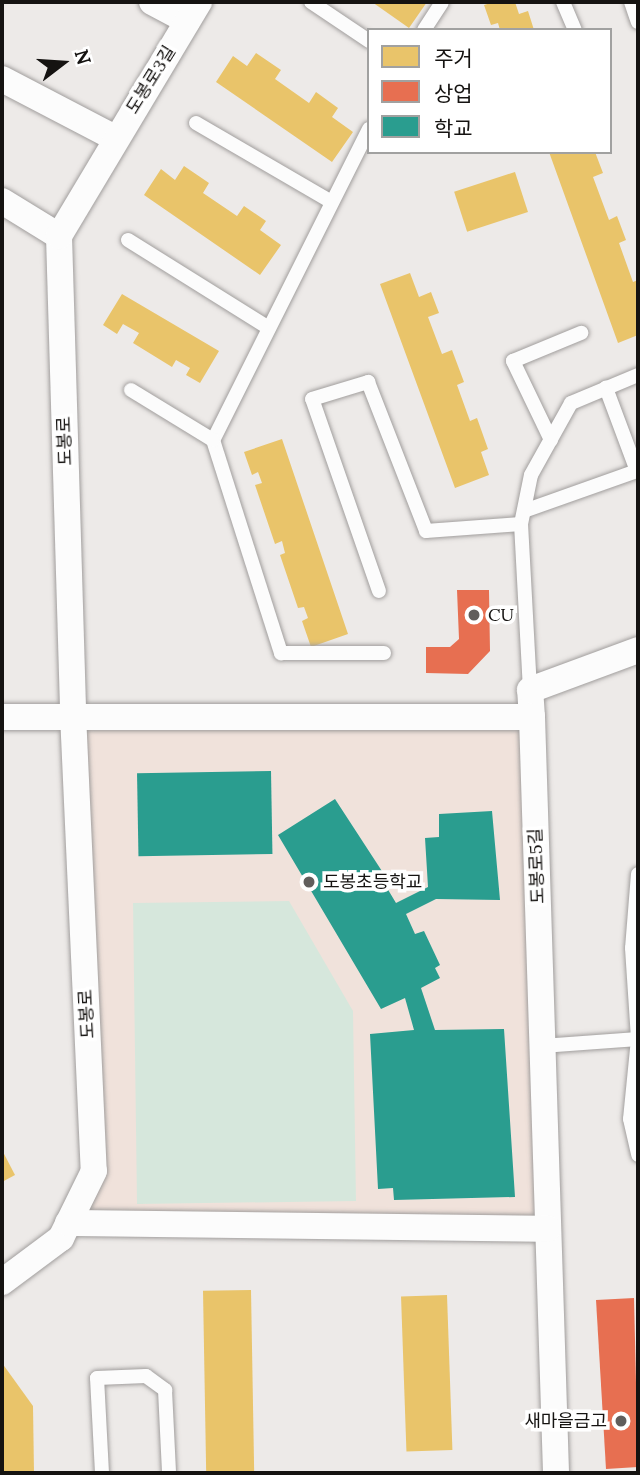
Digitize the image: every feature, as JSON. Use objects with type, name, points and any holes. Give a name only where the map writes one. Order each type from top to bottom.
[{"type":"street","name":"도봉로3길","points":[[59,236],[193,11],[152,2]]},
{"type":"street","points":[[2,79],[115,138]]},
{"type":"street","points":[[2,201],[59,236]]},
{"type":"street","name":"도봉로","points":[[2,1282],[61,1238],[94,1171],[73,714],[59,236]]},
{"type":"street","points":[[530,690],[638,650]]},
{"type":"street","name":"도봉로5길","points":[[530,690],[556,1473]]},
{"type":"street","points":[[2,717],[73,714],[532,717]]},
{"type":"street","points":[[68,1223],[548,1229]]},
{"type":"lane","points":[[311,2],[367,40]]},
{"type":"lane","points":[[425,28],[442,2]]},
{"type":"lane","points":[[563,2],[574,28]]},
{"type":"lane","points":[[631,2],[638,22]]},
{"type":"lane","points":[[196,123],[332,202]]},
{"type":"lane","points":[[213,440],[367,133]]},
{"type":"lane","points":[[128,240],[269,328]]},
{"type":"lane","points":[[551,440],[513,361],[581,332]]},
{"type":"lane","points":[[530,690],[523,518],[531,475],[571,403],[638,375]]},
{"type":"lane","points":[[379,591],[312,399],[368,382],[426,531],[523,518],[637,471],[606,388]]},
{"type":"lane","points":[[131,390],[213,440],[281,653],[384,653]]},
{"type":"lane","points":[[638,874],[632,948],[638,1039],[630,1119],[638,1155]]},
{"type":"lane","points":[[542,1046],[638,1039]]},
{"type":"lane","points":[[102,1473],[97,1378],[146,1376],[165,1390],[169,1473]]},
{"type":"shaded area","name":"도봉초등학교","points":[[73,714],[532,717],[548,1229],[68,1223],[94,1171]]},
{"type":"green space","points":[[289,901],[353,1011],[356,1201],[137,1204],[133,903]]},
{"type":"building: 주거","points":[[372,2],[427,2],[409,28]]},
{"type":"building: 주거","points":[[515,2],[519,14],[528,11],[533,28],[499,28],[498,23],[491,25],[484,5]]},
{"type":"building: 주거","points":[[256,53],[281,70],[275,79],[309,103],[316,92],[338,108],[332,117],[353,132],[332,162],[216,82],[233,56],[247,66]]},
{"type":"building: 주거","points":[[550,154],[596,154],[603,173],[593,177],[609,220],[617,216],[626,240],[619,243],[633,282],[638,280],[638,335],[618,343]]},
{"type":"building: 주거","points":[[184,166],[209,183],[203,193],[237,216],[244,206],[266,221],[260,230],[281,245],[260,275],[144,195],[161,169],[175,180]]},
{"type":"building: 주거","points":[[515,172],[528,212],[467,232],[454,192]]},
{"type":"building: 주거","points":[[410,273],[419,297],[431,292],[439,313],[428,317],[442,354],[452,350],[464,382],[457,385],[470,421],[477,418],[488,449],[481,452],[489,475],[455,488],[380,284]]},
{"type":"building: 주거","points":[[122,294],[219,351],[200,383],[186,375],[190,368],[176,360],[172,367],[133,343],[139,333],[123,324],[117,334],[103,325]]},
{"type":"building: 주거","points":[[282,439],[348,634],[311,647],[302,621],[308,618],[304,607],[298,608],[280,555],[285,553],[282,541],[275,544],[255,485],[262,483],[258,472],[252,475],[244,452]]},
{"type":"building: 주거","points":[[2,1150],[15,1175],[2,1182]]},
{"type":"building: 주거","points":[[251,1290],[254,1473],[206,1473],[203,1291]]},
{"type":"building: 주거","points":[[447,1295],[452,1450],[406,1452],[401,1297]]},
{"type":"building: 주거","points":[[2,1363],[33,1406],[34,1473],[2,1473]]},
{"type":"building: 상업","name":"CU","points":[[457,590],[489,590],[490,651],[468,674],[426,673],[426,647],[450,647],[459,639]]},
{"type":"building: 상업","name":"새마을금고","points":[[634,1298],[638,1467],[606,1469],[596,1300]]},
{"type":"building: 학교","points":[[271,771],[272,854],[138,856],[137,773]]},
{"type":"building: 학교","name":"도봉초등학교","points":[[335,799],[391,885],[387,888],[396,903],[428,887],[425,838],[439,837],[439,814],[492,811],[500,900],[436,899],[406,914],[415,934],[424,931],[440,965],[435,968],[440,978],[421,988],[435,1030],[504,1029],[515,1197],[394,1200],[393,1188],[378,1189],[370,1034],[414,1030],[405,998],[381,1009],[278,835]]},
{"type":"place","name":"CU","points":[[474,615]]},
{"type":"place","name":"도봉초등학교","points":[[309,882]]},
{"type":"place","name":"새마을금고","points":[[621,1421]]}]
